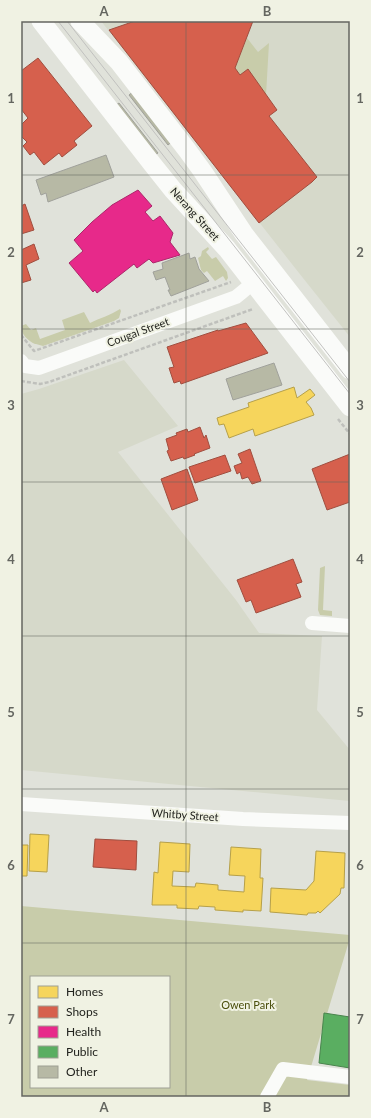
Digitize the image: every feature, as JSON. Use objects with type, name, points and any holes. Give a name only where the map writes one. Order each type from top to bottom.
[{"type":"main road","name":"Nerang Street","points":[[41,21],[152,165],[227,249],[350,407]]},
{"type":"main road","points":[[80,21],[119,62],[203,172],[244,234],[350,370]]},
{"type":"street","name":"Cougal Street","points":[[21,361],[26,366],[39,368],[236,297],[253,283]]},
{"type":"street","points":[[312,623],[350,626]]},
{"type":"street","name":"Whitby Street","points":[[21,804],[243,819],[350,823]]},
{"type":"street","points":[[267,1097],[283,1069],[350,1077]]},
{"type":"path","points":[[21,335],[34,351],[231,282]]},
{"type":"path","points":[[21,381],[40,384],[49,382],[253,309]]},
{"type":"shaded area","points":[[101,21],[350,21],[350,337],[299,273]]},
{"type":"shaded area","points":[[124,360],[178,426],[118,452],[236,600],[259,633],[322,636],[317,710],[350,750],[350,801],[21,770],[21,394]]},
{"type":"green space","points":[[247,38],[258,52],[269,43],[266,95],[248,69],[240,75],[235,68]]},
{"type":"green space","points":[[208,247],[209,249],[206,252],[212,259],[216,257],[227,272],[228,278],[226,281],[223,276],[215,281],[207,271],[204,273],[201,270],[198,258],[201,256],[202,251]]},
{"type":"green space","points":[[120,309],[121,311],[119,318],[114,321],[43,346],[30,341],[25,337],[21,329],[21,326],[26,324],[31,330],[36,328],[40,339],[65,330],[62,320],[84,312],[90,323]]},
{"type":"green space","points":[[325,566],[323,610],[332,611],[332,616],[320,615],[318,610],[320,568]]},
{"type":"green space","name":"Owen Park","points":[[21,906],[350,935],[307,1080],[350,1085],[350,1097],[21,1097]]},
{"type":"building: Homes","points":[[294,387],[297,398],[310,389],[315,395],[306,402],[314,415],[255,436],[253,429],[229,438],[224,424],[219,425],[217,418],[249,407],[248,403]]},
{"type":"building: Homes","points":[[30,834],[49,835],[47,872],[29,871]]},
{"type":"building: Homes","points":[[160,842],[190,844],[189,872],[173,871],[172,886],[195,887],[196,883],[218,885],[218,890],[244,892],[245,876],[229,875],[231,847],[261,849],[260,878],[263,878],[261,911],[243,910],[243,912],[215,910],[215,907],[199,906],[198,909],[177,908],[177,905],[152,905],[154,872],[158,873]]},
{"type":"building: Homes","points":[[21,845],[28,845],[27,876],[21,876]]},
{"type":"building: Homes","points":[[316,851],[345,853],[344,888],[341,888],[340,894],[320,913],[318,911],[316,913],[308,913],[307,915],[270,912],[271,888],[306,890],[314,881]]},
{"type":"building: Shops","points":[[135,21],[253,21],[235,68],[240,75],[248,69],[277,110],[269,116],[317,177],[259,223],[109,30]]},
{"type":"building: Shops","points":[[38,58],[92,126],[74,141],[77,145],[62,157],[59,153],[44,165],[34,152],[30,155],[23,146],[27,142],[21,136],[21,125],[28,118],[21,109],[21,71]]},
{"type":"building: Shops","points":[[25,204],[34,230],[21,234],[21,206]]},
{"type":"building: Shops","points":[[34,244],[39,259],[26,265],[31,280],[21,283],[21,250]]},
{"type":"building: Shops","points":[[246,323],[268,353],[181,384],[180,381],[174,383],[169,368],[174,367],[167,347],[218,330]]},
{"type":"building: Shops","points":[[200,427],[204,438],[206,435],[210,448],[184,459],[183,457],[171,461],[167,451],[169,450],[166,439],[187,429],[188,432]]},
{"type":"building: Shops","points":[[250,449],[261,481],[252,484],[248,477],[242,479],[240,472],[237,474],[234,466],[242,463],[238,454]]},
{"type":"building: Shops","points":[[350,454],[350,502],[327,510],[312,469]]},
{"type":"building: Shops","points":[[225,455],[231,471],[195,483],[189,467]]},
{"type":"building: Shops","points":[[187,469],[198,500],[172,510],[161,479]]},
{"type":"building: Shops","points":[[293,559],[302,582],[296,584],[301,597],[256,613],[251,600],[246,602],[237,580]]},
{"type":"building: Shops","points":[[95,839],[137,841],[136,870],[93,867]]},
{"type":"building: Health","points":[[138,190],[152,206],[145,212],[153,221],[160,216],[173,233],[170,242],[180,255],[153,263],[149,259],[137,268],[134,264],[97,293],[95,290],[93,292],[69,263],[83,251],[74,240],[112,205]]},
{"type":"building: Public","points":[[324,1013],[350,1017],[350,1068],[319,1063]]},
{"type":"building: Other","points":[[134,91],[174,140],[168,145],[129,95]]},
{"type":"building: Other","points":[[119,103],[158,153],[152,157],[113,107]]},
{"type":"building: Other","points":[[106,155],[114,177],[48,202],[46,193],[41,195],[36,180]]},
{"type":"building: Other","points":[[189,253],[190,259],[195,257],[199,269],[209,281],[171,296],[165,277],[156,280],[153,272],[163,269],[162,263]]},
{"type":"building: Other","points":[[274,363],[282,385],[233,400],[226,379]]},
{"type":"tram line","points":[[58,21],[350,394]]},
{"type":"tram line","points":[[67,21],[350,382]]}]
